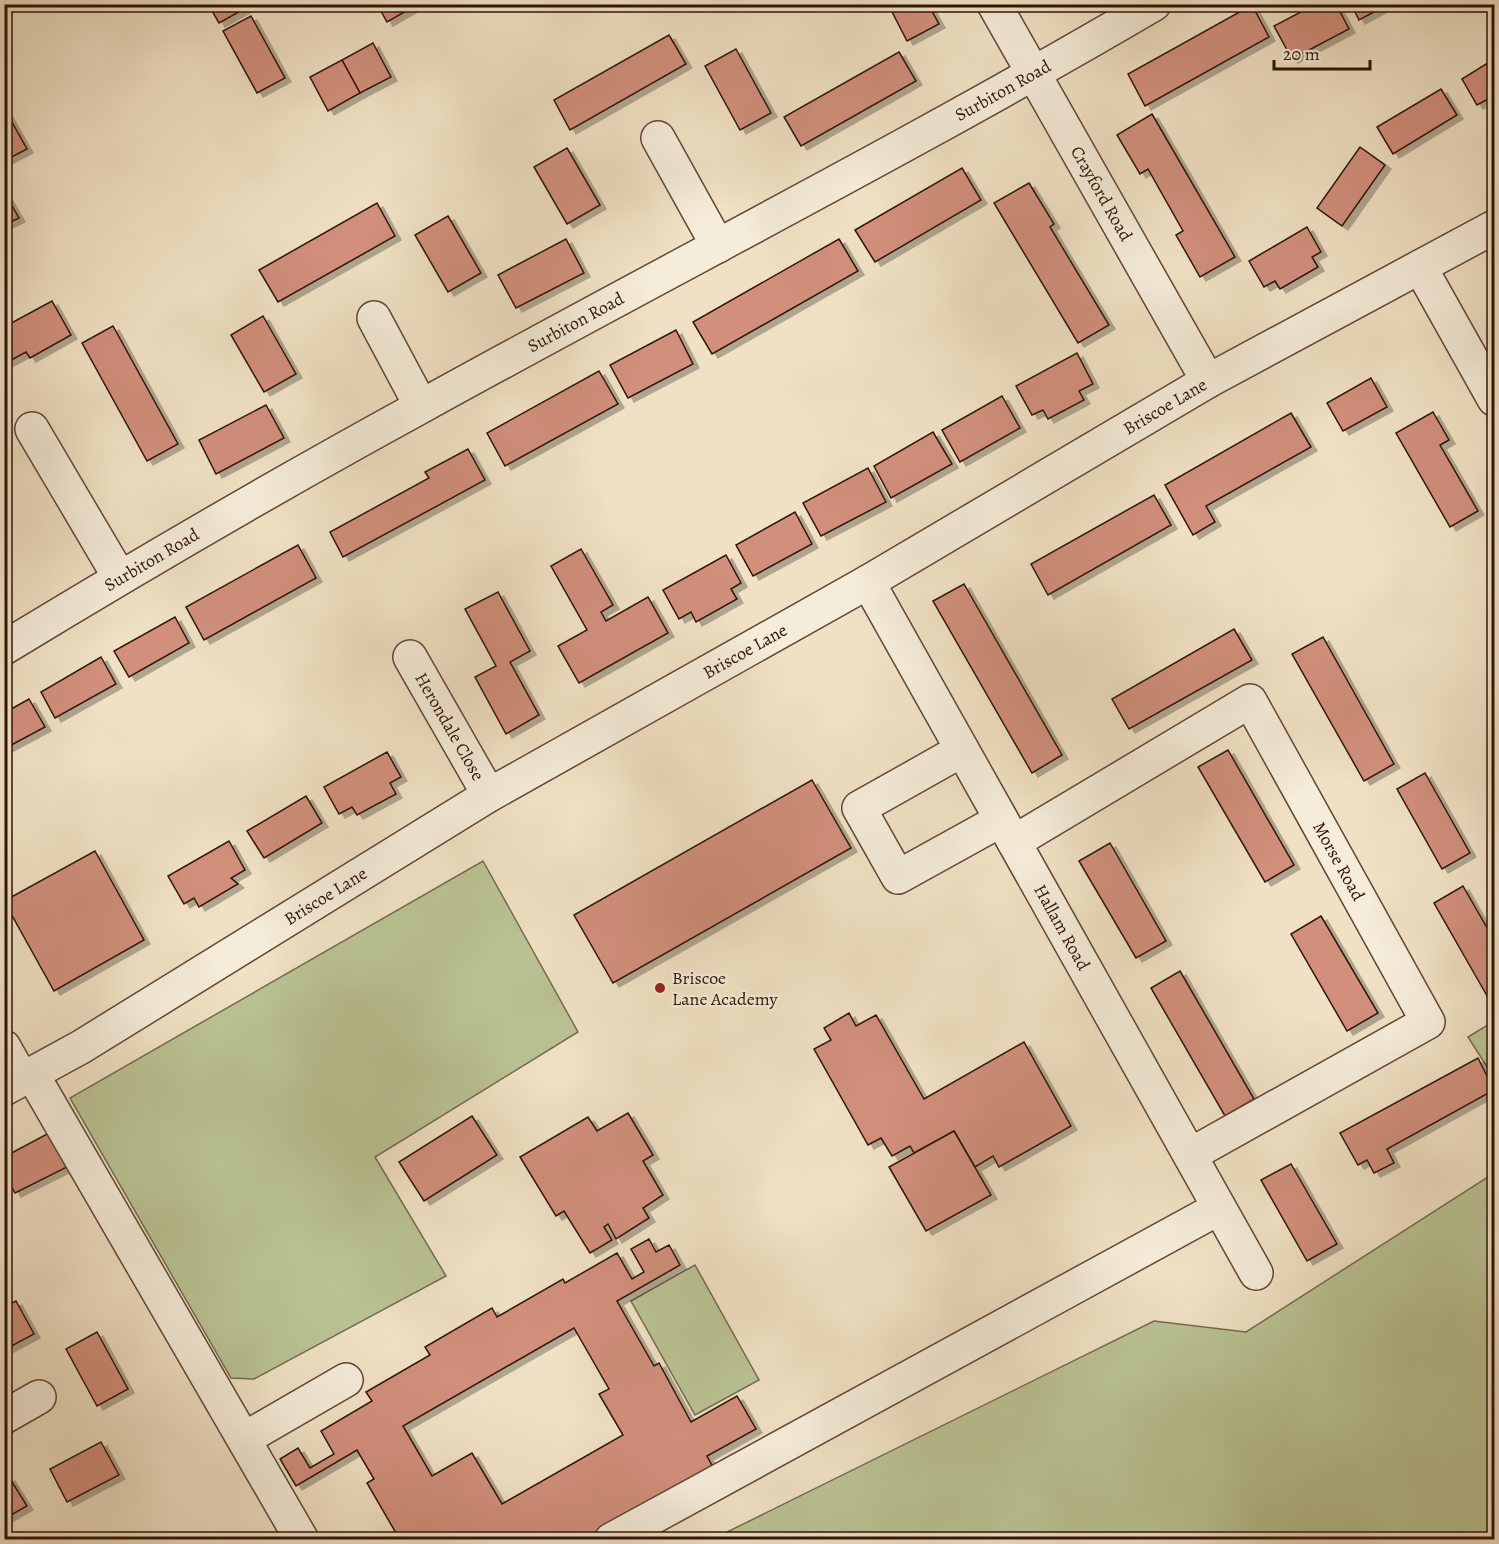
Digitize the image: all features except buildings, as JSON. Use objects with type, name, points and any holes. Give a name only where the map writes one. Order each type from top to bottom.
[{"type":"street","name":"Crayford Road","points":[[994,4],[1208,381]]},
{"type":"street","name":"Surbiton Road","points":[[4,648],[120,578],[421,406],[1034,75],[1154,4]]},
{"type":"street","points":[[658,138],[718,246]]},
{"type":"street","name":"Briscoe Lane","points":[[19,1080],[81,1047],[489,795],[868,582],[1208,381],[1494,227]]},
{"type":"street","points":[[1420,267],[1494,399]]},
{"type":"street","points":[[374,318],[421,406]]},
{"type":"street","points":[[32,429],[120,578]]},
{"type":"street","name":"Hallam Road","points":[[868,582],[1256,1273]]},
{"type":"street","name":"Herondale Close","points":[[410,657],[489,795]]},
{"type":"street","name":"Morse Road","points":[[1008,831],[1250,701],[1428,1022],[1190,1155]]},
{"type":"street","points":[[962,750],[859,808],[898,878],[1008,831]]},
{"type":"street","points":[[4,1047],[19,1080],[244,1439],[302,1539]]},
{"type":"street","points":[[611,1539],[1219,1208]]},
{"type":"street","points":[[244,1439],[346,1380]]},
{"type":"street","points":[[4,1417],[39,1397]]},
{"type":"green space","points":[[483,861],[578,1032],[375,1157],[446,1276],[254,1379],[231,1378],[70,1098]]},
{"type":"green space","points":[[1494,1021],[1494,1078],[1468,1037]]},
{"type":"green space","points":[[1494,1173],[1494,1539],[713,1539],[1154,1321],[1246,1332]]},
{"type":"green space","points":[[695,1265],[759,1380],[695,1415],[631,1301]]},
{"type":"place","name":"Briscoe Lane Academy","points":[[660,988]]}]
